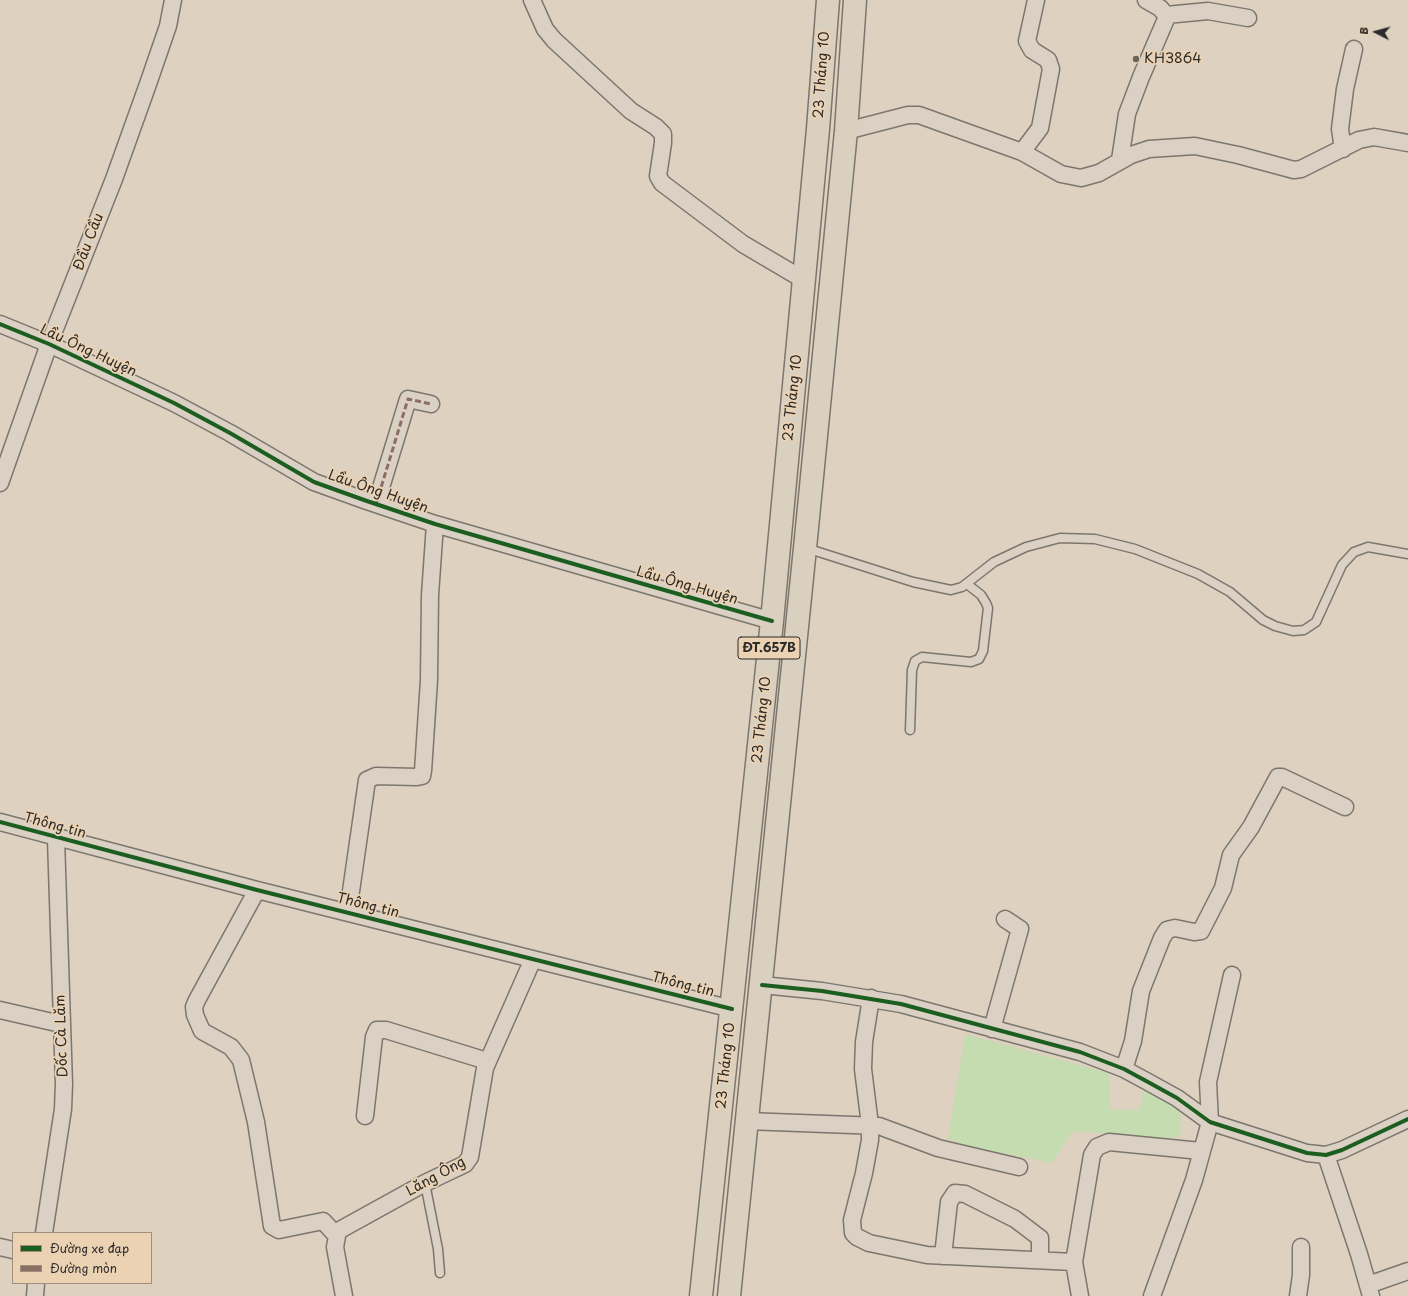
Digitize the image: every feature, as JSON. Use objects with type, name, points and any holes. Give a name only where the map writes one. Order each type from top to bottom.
[{"type":"main road","name":"23 Tháng 10","points":[[701,1296],[772,621],[818,129],[828,0]]},
{"type":"main road","name":"23 Tháng 10","points":[[729,1296],[806,548],[846,131],[855,0]]},
{"type":"main road","points":[[818,129],[846,131]]},
{"type":"street","name":"Đầu Cầu","points":[[0,482],[49,344],[114,179],[146,91],[168,26],[173,0]]},
{"type":"street","points":[[533,0],[545,30],[554,40],[631,111],[656,127],[663,134],[658,176],[662,183],[742,244],[804,280]]},
{"type":"street","points":[[1022,152],[1040,128],[1051,69],[1048,60],[1032,50],[1027,41],[1036,0]]},
{"type":"street","points":[[1120,160],[1127,114],[1141,77],[1165,24],[1166,15],[1160,8],[1146,0]]},
{"type":"street","points":[[1166,15],[1208,11],[1248,18]]},
{"type":"street","points":[[1343,149],[1340,129],[1345,89],[1354,49]]},
{"type":"street","points":[[846,131],[908,114],[919,115],[1022,152],[1061,174],[1081,178],[1099,173],[1138,151],[1149,149],[1195,146],[1238,154],[1294,170],[1301,169],[1359,140],[1374,137],[1408,143]]},
{"type":"street","name":"Lầu Ông Huyện","points":[[4,329],[49,344],[174,403],[230,433],[300,475],[376,504],[435,524],[772,621]]},
{"type":"street","points":[[376,504],[408,399],[431,404]]},
{"type":"street","points":[[348,912],[368,780],[376,776],[422,776],[429,680],[430,595],[435,524]]},
{"type":"street","points":[[1124,1069],[1133,1041],[1141,990],[1162,938],[1167,930],[1170,929],[1175,928],[1194,932],[1201,930],[1223,888],[1231,855],[1251,827],[1278,777],[1282,777],[1345,807]]},
{"type":"street","name":"Thông tin","points":[[0,822],[257,890],[732,1009]]},
{"type":"street","name":"Dốc Cà Lăm","points":[[44,1232],[63,1109],[56,838]]},
{"type":"street","points":[[257,890],[197,1000],[195,1015],[202,1031],[230,1047],[241,1060],[256,1122],[272,1226],[279,1230],[323,1221],[336,1235],[335,1247],[344,1296]]},
{"type":"street","points":[[992,1029],[1020,929],[1005,919]]},
{"type":"street","name":"Lăng Ông","points":[[336,1235],[343,1227],[425,1183],[465,1164],[470,1157],[481,1084],[487,1061],[533,959]]},
{"type":"street","points":[[1152,1296],[1194,1180],[1210,1122],[1208,1082],[1232,975]]},
{"type":"street","points":[[762,985],[822,990],[916,1007],[1080,1052],[1124,1069],[1177,1098],[1210,1122],[1307,1153],[1326,1155],[1342,1150],[1408,1119]]},
{"type":"street","points":[[871,998],[864,1042],[863,1069],[870,1125],[869,1150],[852,1220],[854,1232],[857,1237],[869,1243],[927,1255],[1074,1262]]},
{"type":"street","points":[[0,1010],[61,1024]]},
{"type":"street","points":[[365,1116],[374,1037],[378,1030],[386,1030],[487,1061]]},
{"type":"street","points":[[746,1122],[870,1125],[888,1128],[938,1148],[1019,1167]]},
{"type":"street","points":[[1080,1296],[1074,1262],[1092,1155],[1097,1147],[1109,1142],[1201,1151]]},
{"type":"street","points":[[1326,1155],[1369,1290],[1408,1271]]},
{"type":"street","points":[[943,1256],[949,1202],[955,1193],[965,1194],[1015,1219],[1040,1238],[1040,1260]]},
{"type":"street","points":[[0,1247],[12,1250]]},
{"type":"street","points":[[1298,1296],[1301,1275],[1301,1247]]},
{"type":"street","points":[[35,1296],[36,1284]]},
{"type":"lane","points":[[806,548],[913,582],[941,589],[956,589],[967,584],[994,562],[1026,547],[1060,538],[1095,539],[1135,549],[1198,574],[1225,588],[1263,620],[1274,626],[1293,630],[1304,630],[1316,622],[1342,565],[1354,552],[1368,547],[1408,554]]},
{"type":"lane","points":[[910,730],[912,670],[915,661],[922,657],[971,662],[979,659],[983,651],[988,608],[981,595],[967,584]]},
{"type":"lane","points":[[425,1183],[438,1249],[440,1273]]},
{"type":"green space","points":[[965,1034],[1109,1073],[1110,1109],[1139,1110],[1144,1090],[1180,1106],[1181,1134],[1170,1139],[1072,1131],[1052,1163],[968,1146],[948,1139]]},
{"type":"marked path","points":[[376,504],[408,399],[431,404]]},
{"type":"cycle path","points":[[0,324],[49,344],[174,403],[230,433],[314,482],[435,524],[772,621]]},
{"type":"cycle path","points":[[0,822],[257,890],[732,1009]]},
{"type":"cycle path","points":[[762,985],[822,991],[901,1004],[1080,1052],[1124,1069],[1177,1098],[1210,1122],[1307,1153],[1326,1155],[1342,1150],[1408,1119]]},
{"type":"place","name":"KH3864","points":[[1136,59]]}]
